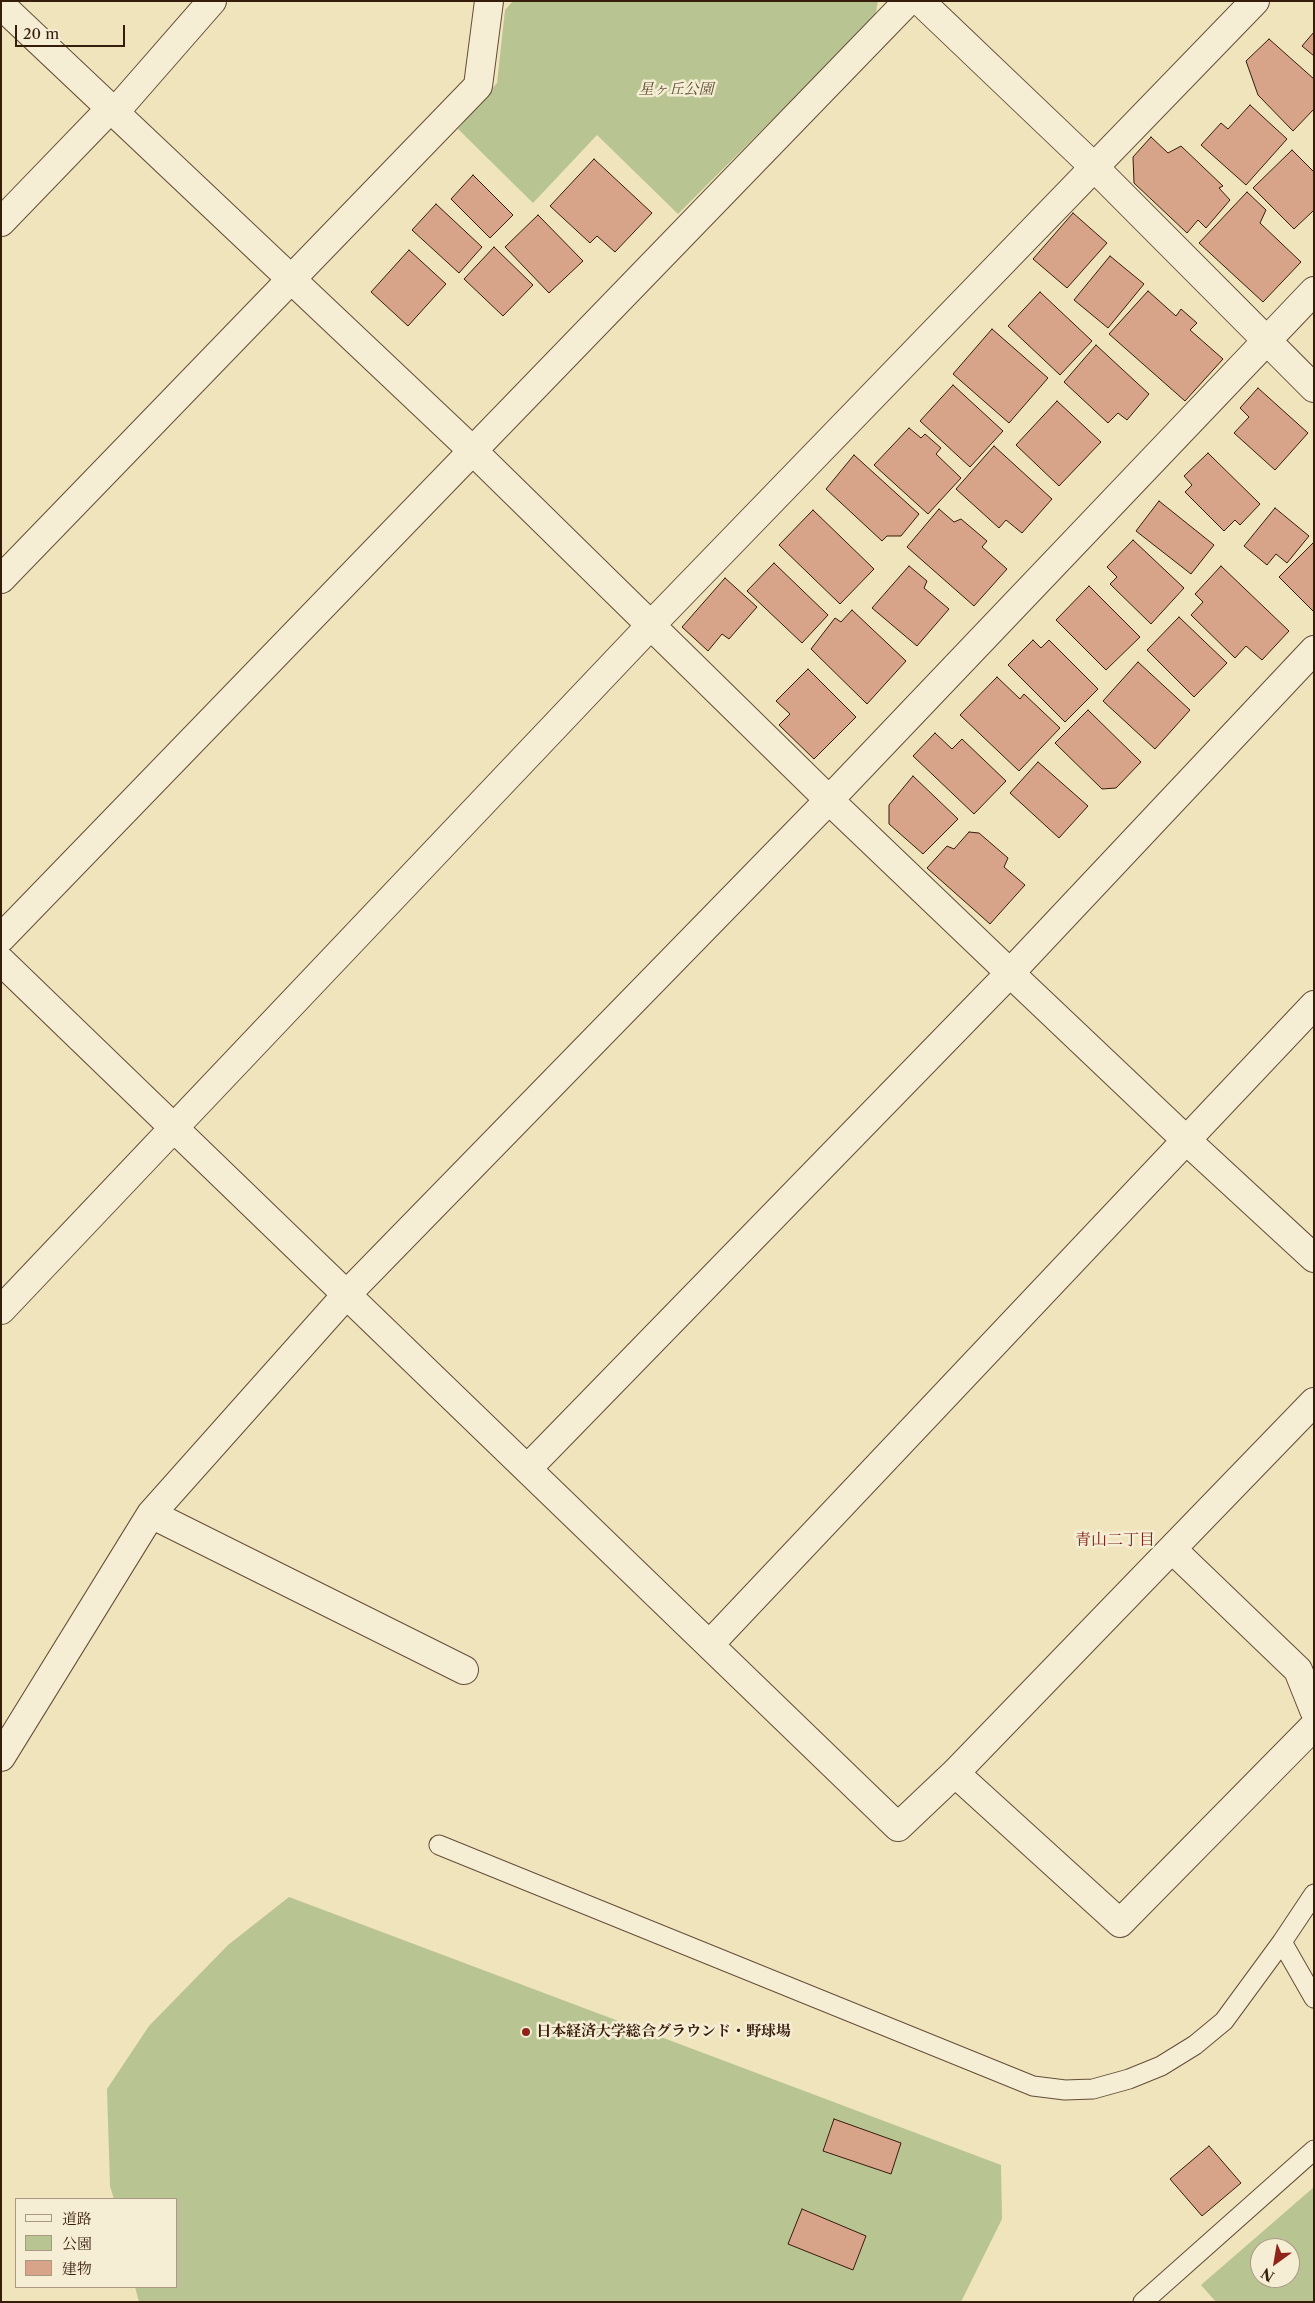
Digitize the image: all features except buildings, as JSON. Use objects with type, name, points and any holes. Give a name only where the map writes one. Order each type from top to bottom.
[{"type":"street","points":[[1,222],[113,110],[212,1]]},
{"type":"street","points":[[1,580],[478,86],[489,1]]},
{"type":"street","points":[[1,938],[908,1]]},
{"type":"street","points":[[920,1],[1094,166],[1266,342],[1314,388]]},
{"type":"street","points":[[1,1310],[651,625],[1254,1]]},
{"type":"street","points":[[1,5],[473,451],[829,800],[1010,973],[1314,1258]]},
{"type":"street","points":[[1,1757],[151,1514],[348,1294],[829,800],[1314,291]]},
{"type":"street","points":[[528,1468],[1010,973],[1314,650]]},
{"type":"street","points":[[1,961],[348,1294],[898,1828],[955,1773],[1172,1549],[1310,1414]]},
{"type":"street","points":[[710,1644],[1185,1139],[1314,1005]]},
{"type":"street","points":[[151,1514],[464,1670]]},
{"type":"street","points":[[1172,1549],[1298,1670],[1314,1710]]},
{"type":"street","points":[[955,1773],[1120,1923],[1314,1726]]},
{"type":"lane","points":[[439,1846],[1033,2086],[1065,2090],[1093,2089],[1130,2079],[1161,2066],[1195,2045],[1224,2021],[1282,1942],[1314,1894]]},
{"type":"lane","points":[[1282,1942],[1314,1998]]},
{"type":"lane","points":[[1143,2302],[1314,2150]]},
{"type":"green space","name":"星ヶ丘公園","points":[[513,1],[878,1],[875,17],[678,214],[597,135],[533,203],[458,129],[497,83],[505,10]]},
{"type":"green space","points":[[289,1897],[1001,2165],[1002,2219],[961,2302],[139,2302],[135,2288],[178,2288],[178,2198],[114,2198],[110,2186],[107,2089],[149,2026],[228,1945]]},
{"type":"green space","points":[[1314,2187],[1314,2302],[1216,2302],[1201,2285],[1250,2243],[1250,2288],[1300,2288],[1300,2238],[1255,2238]]},
{"type":"place","name":"日本経済大学総合グラウンド・野球場","points":[[526,2032]]},
{"type":"district","name":"青山二丁目","points":[[1115,1540]]}]
